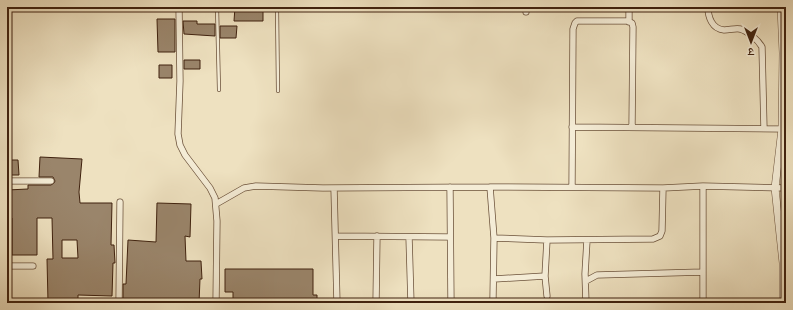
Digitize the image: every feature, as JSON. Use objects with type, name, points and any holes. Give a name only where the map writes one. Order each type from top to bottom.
[{"type":"street","points":[[179,7],[180,82],[178,134],[180,146],[184,155],[210,188],[215,198],[217,221],[216,303]]},
{"type":"street","points":[[629,7],[629,22]]},
{"type":"street","points":[[708,7],[710,20],[716,27],[722,30],[741,29],[756,39],[762,47],[764,129]]},
{"type":"street","points":[[781,7],[784,53],[784,129],[775,188],[783,263],[784,303]]},
{"type":"street","points":[[572,187],[574,22],[579,20],[632,23],[632,127]]},
{"type":"street","points":[[572,127],[784,129]]},
{"type":"street","points":[[7,181],[52,181]]},
{"type":"street","points":[[216,204],[244,188],[256,186],[334,188],[663,188],[703,186],[786,188]]},
{"type":"street","points":[[703,186],[703,303]]},
{"type":"street","points":[[490,187],[494,238],[493,298]]},
{"type":"street","points":[[334,188],[336,303]]},
{"type":"street","points":[[450,188],[451,303]]},
{"type":"street","points":[[494,238],[547,240],[653,239],[660,236],[662,231],[663,188]]},
{"type":"street","points":[[119,303],[120,202]]},
{"type":"street","points":[[336,236],[450,237]]},
{"type":"street","points":[[376,303],[378,236]]},
{"type":"street","points":[[410,237],[411,303]]},
{"type":"street","points":[[547,240],[547,296]]},
{"type":"street","points":[[586,303],[587,240]]},
{"type":"street","points":[[7,266],[33,266]]},
{"type":"street","points":[[586,281],[597,275],[703,272]]},
{"type":"street","points":[[494,279],[546,276]]},
{"type":"lane","points":[[217,7],[219,90]]},
{"type":"lane","points":[[277,7],[278,91]]},
{"type":"building","points":[[235,7],[263,7],[263,21],[234,21]]},
{"type":"building","points":[[157,19],[175,19],[175,52],[158,52]]},
{"type":"building","points":[[183,21],[197,21],[197,24],[215,24],[215,36],[184,34]]},
{"type":"building","points":[[220,26],[237,26],[236,38],[220,38]]},
{"type":"building","points":[[184,60],[200,60],[200,69],[184,69]]},
{"type":"building","points":[[159,65],[172,65],[172,78],[159,78]]},
{"type":"building","points":[[40,157],[82,159],[79,192],[80,203],[112,203],[111,245],[114,245],[115,263],[113,263],[112,296],[78,295],[78,301],[48,302],[47,259],[53,259],[52,218],[37,218],[37,255],[12,255],[12,218],[7,218],[7,190],[28,189],[28,185],[51,185],[55,181],[53,177],[39,177]],"holes":[[[62,240],[77,240],[78,258],[62,258]]]},
{"type":"building","points":[[7,160],[18,160],[19,175],[7,175]]},
{"type":"building","points":[[157,203],[191,204],[190,237],[185,236],[186,261],[201,261],[202,279],[200,279],[199,303],[123,303],[123,284],[126,284],[128,240],[156,242]]},
{"type":"building","points":[[225,269],[313,269],[313,295],[317,295],[317,303],[233,303],[233,292],[225,292]]}]
